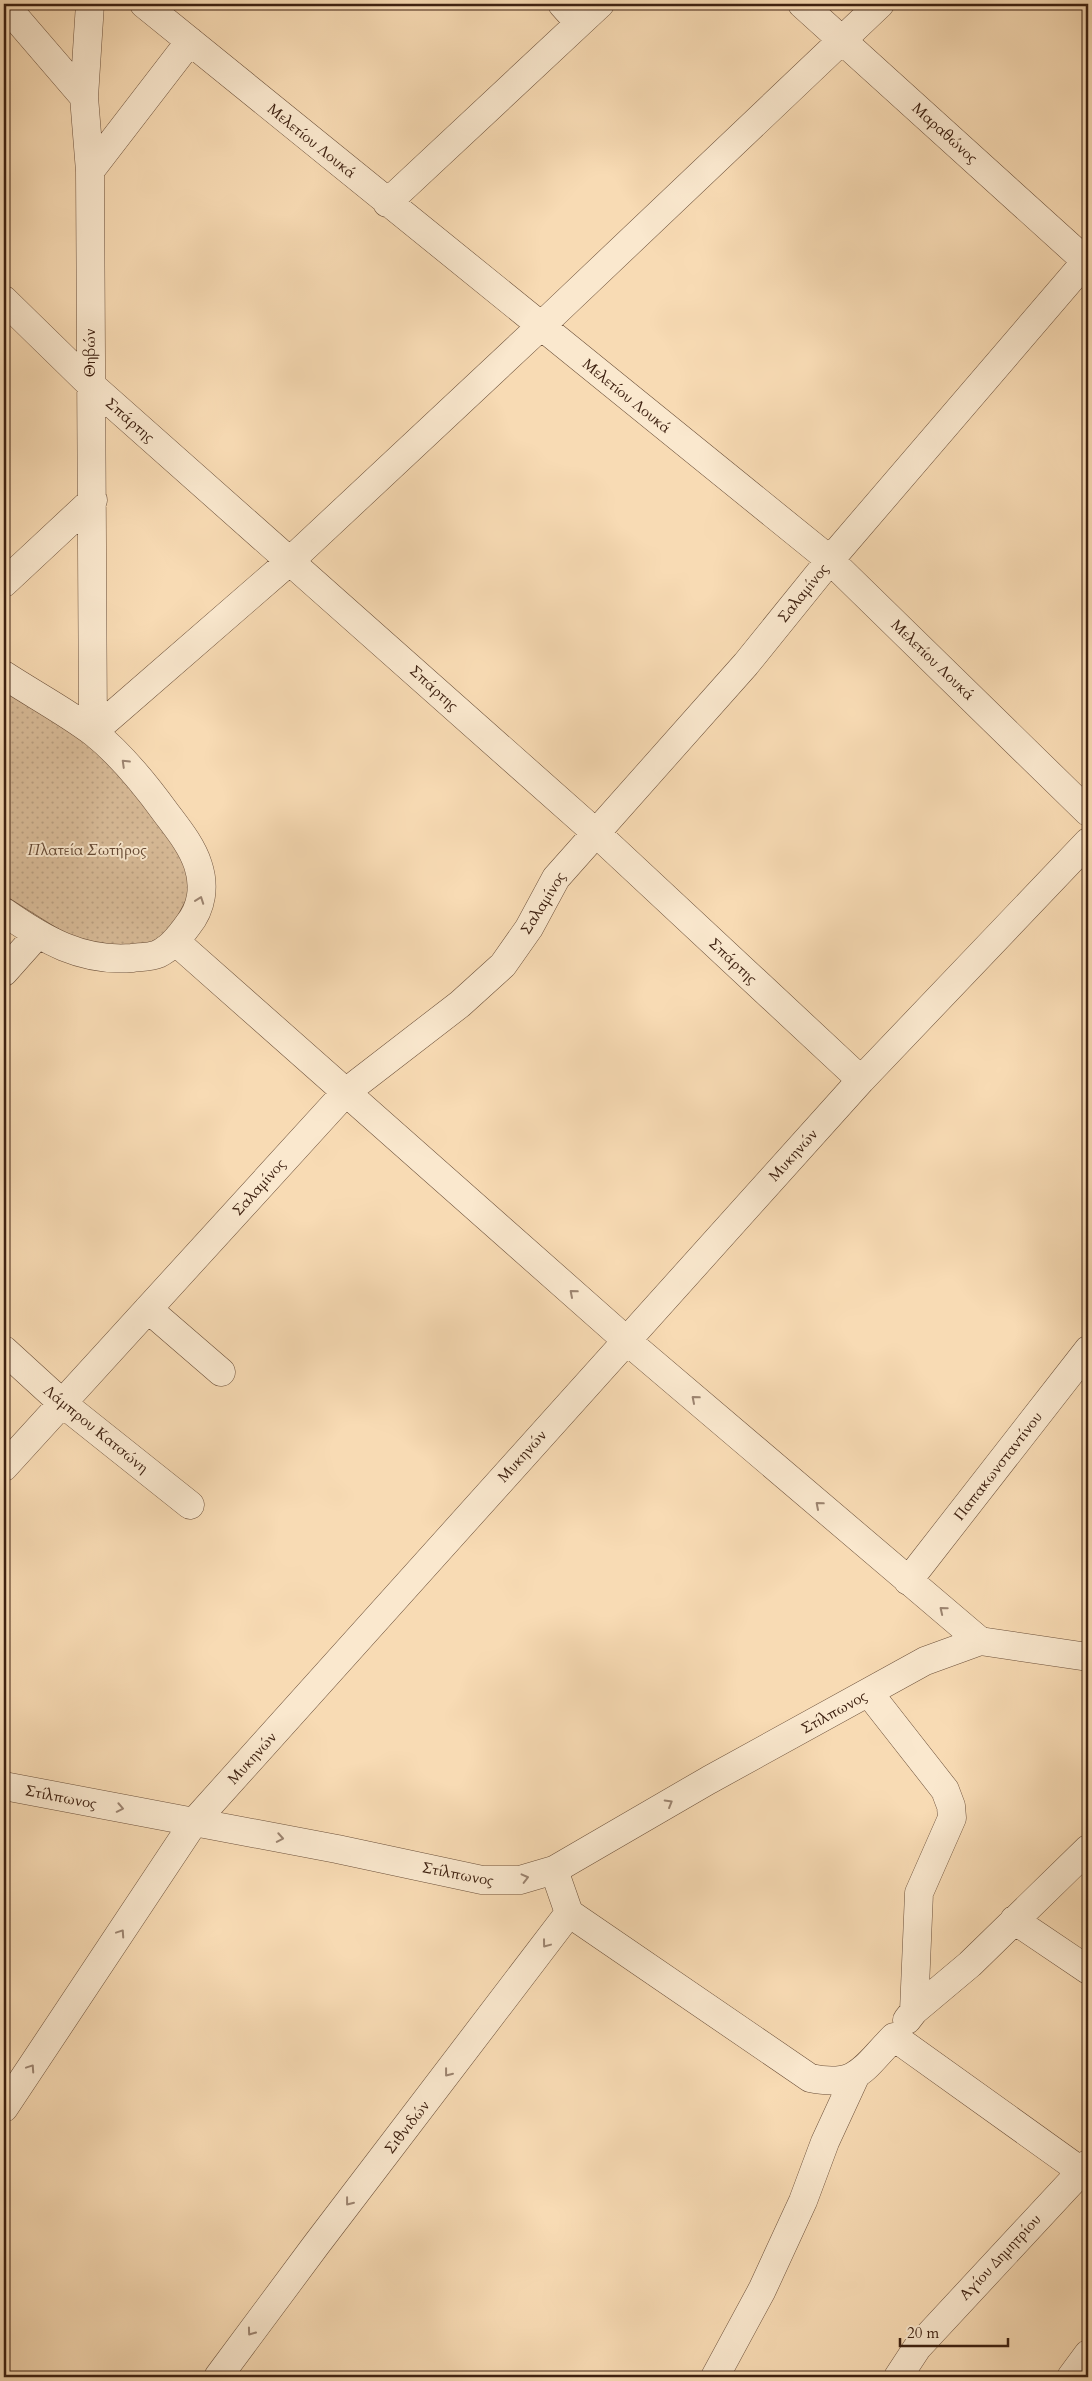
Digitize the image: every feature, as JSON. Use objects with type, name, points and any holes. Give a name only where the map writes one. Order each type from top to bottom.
[{"type":"street","points":[[4,4],[84,97]]},
{"type":"street","name":"Θηβών","points":[[90,4],[84,97],[90,171],[93,732]]},
{"type":"street","name":"Μελετίου Λουκά","points":[[144,4],[387,203],[830,560],[1088,812]]},
{"type":"street","points":[[387,203],[570,13],[600,4]]},
{"type":"street","name":"Μαραθώνος","points":[[802,4],[1088,261]]},
{"type":"street","points":[[93,732],[290,560],[540,327],[880,4]]},
{"type":"street","points":[[90,171],[190,41]]},
{"type":"street","name":"Σαλαμίνος","points":[[4,1467],[346,1092],[447,1015],[503,965],[529,928],[556,878],[746,664],[830,560],[1088,261]]},
{"type":"street","name":"Σπάρτης","points":[[4,300],[90,384],[595,832],[860,1080]]},
{"type":"street","points":[[4,583],[93,500]]},
{"type":"street","points":[[4,675],[93,732],[139,777],[183,836],[198,864],[203,892],[194,918],[175,941],[158,954],[118,959],[93,957],[68,950],[37,935],[4,912]]},
{"type":"street","name":"Μυκηνών","points":[[4,2108],[194,1822],[860,1080],[1088,842]]},
{"type":"street","points":[[4,972],[37,935]]},
{"type":"street","points":[[175,941],[626,1340],[908,1582],[980,1641],[1088,1657]]},
{"type":"street","points":[[148,1309],[221,1372]]},
{"type":"street","name":"Λάμπρου Κατσώνη","points":[[4,1350],[62,1403],[190,1505]]},
{"type":"street","name":"Παπακωνσταντίνου","points":[[908,1582],[1088,1350]]},
{"type":"street","name":"Στίλπωνος","points":[[4,1786],[337,1849],[482,1880],[520,1880],[554,1870],[709,1780],[925,1661],[980,1641]]},
{"type":"street","points":[[869,1693],[945,1790],[951,1806],[952,1818],[919,1893],[914,2011]]},
{"type":"street","points":[[715,2377],[762,2290],[803,2201],[825,2142],[855,2077],[894,2037],[914,2011],[970,1964],[1088,1849]]},
{"type":"street","points":[[554,1870],[569,1914],[810,2078],[832,2082],[855,2077]]},
{"type":"street","name":"Σιθνιδών","points":[[218,2377],[316,2245],[569,1914]]},
{"type":"street","points":[[1014,1920],[1088,1970]]},
{"type":"street","points":[[894,2037],[1086,2170]]},
{"type":"street","name":"Αγίου Δημητρίου","points":[[898,2377],[916,2348],[1086,2170]]},
{"type":"street","points":[[1071,2377],[1088,2354]]},
{"type":"green space","name":"Πλατεία Σωτήρος","points":[[4,681],[91,737],[180,837],[192,889],[170,930],[149,946],[87,947],[4,895]]}]
